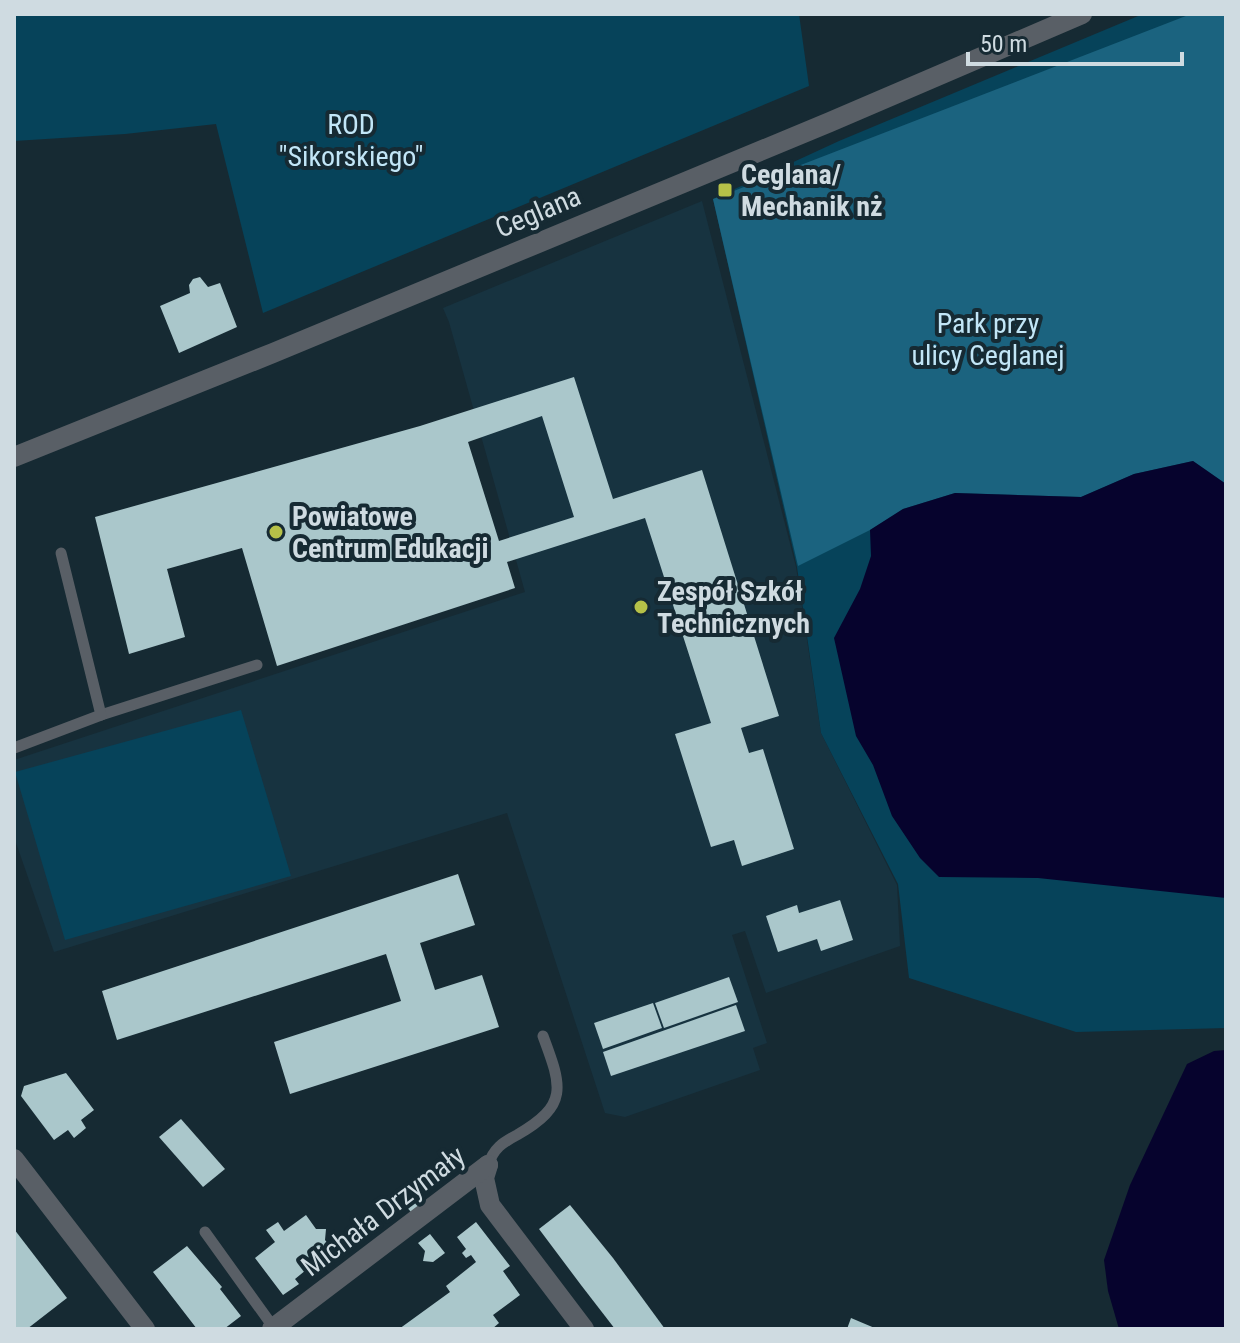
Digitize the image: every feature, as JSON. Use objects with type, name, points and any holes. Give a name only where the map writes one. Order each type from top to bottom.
[{"type":"street","name":"Ceglana","points":[[14,457],[830,122],[1082,14]]},
{"type":"street","points":[[14,1159],[145,1329]]},
{"type":"street","name":"Michała Drzymały","points":[[488,1165],[484,1178],[490,1205],[582,1328]]},
{"type":"street","name":"Michała Drzymały","points":[[273,1328],[488,1165]]},
{"type":"lane","points":[[61,553],[101,715]]},
{"type":"lane","points":[[14,748],[101,715],[257,665]]},
{"type":"lane","points":[[488,1165],[499,1145],[538,1123],[549,1112],[556,1098],[555,1069],[543,1036]]},
{"type":"lane","points":[[205,1232],[273,1328]]},
{"type":"shaded area","name":"Zespół Szkół Technicznych","points":[[702,201],[796,567],[821,733],[897,885],[900,946],[766,993],[745,931],[732,935],[767,1043],[753,1048],[760,1070],[625,1117],[605,1113],[507,813],[54,952],[14,837],[14,760],[525,592],[443,308]]},
{"type":"shaded area","points":[[1193,461],[1226,484],[1226,898],[1038,878],[939,877],[920,858],[892,816],[873,765],[856,736],[834,638],[860,589],[871,556],[870,530],[903,509],[955,493],[1081,497],[1134,474]]},
{"type":"shaded area","points":[[1226,1050],[1226,1329],[1119,1329],[1108,1291],[1104,1260],[1130,1185],[1187,1064],[1214,1051]]},
{"type":"green space","name":"ROD \"Sikorskiego\"","points":[[14,14],[799,14],[809,86],[263,313],[216,124],[14,141]]},
{"type":"green space","name":"Park przy ulicy Ceglanej","points":[[1143,14],[1226,14],[1226,1028],[1076,1032],[909,978],[898,884],[821,733],[797,567],[713,199],[839,141]]},
{"type":"green space","points":[[1191,14],[1226,14],[1226,484],[1193,461],[1134,474],[1081,497],[955,493],[903,509],[870,530],[798,566],[713,199]]},
{"type":"green space","points":[[241,710],[291,876],[65,940],[15,772]]},
{"type":"building","points":[[200,277],[208,287],[220,283],[237,327],[179,353],[160,306],[190,293],[189,285],[193,279]]},
{"type":"building","points":[[574,377],[613,499],[702,470],[779,716],[741,728],[749,753],[763,749],[794,849],[742,866],[734,840],[711,847],[675,734],[711,723],[645,518],[507,562],[515,588],[277,666],[242,548],[167,569],[185,637],[129,654],[95,517],[420,426]],"holes":[[[542,416],[574,517],[499,541],[468,442]]]},
{"type":"building","points":[[458,874],[475,925],[420,943],[435,990],[482,975],[499,1027],[290,1094],[274,1042],[401,1001],[386,954],[117,1040],[102,991]]},
{"type":"building","points":[[840,900],[853,940],[821,951],[817,939],[778,952],[766,916],[797,905],[799,913]]},
{"type":"building","points":[[729,977],[738,1002],[664,1028],[655,1003]]},
{"type":"building","points":[[653,1003],[662,1028],[603,1049],[594,1023]]},
{"type":"building","points":[[736,1005],[745,1031],[611,1076],[603,1052]]},
{"type":"building","points":[[66,1073],[94,1110],[81,1120],[86,1128],[74,1138],[68,1130],[54,1140],[21,1096],[24,1086]]},
{"type":"building","points":[[181,1119],[225,1169],[203,1187],[159,1137]]},
{"type":"building","points":[[414,1196],[421,1204],[411,1212],[404,1204]]},
{"type":"building","points":[[570,1205],[665,1329],[615,1329],[581,1285],[539,1229]]},
{"type":"building","points":[[306,1215],[316,1229],[326,1229],[325,1240],[337,1255],[322,1266],[318,1262],[306,1270],[295,1279],[299,1284],[283,1295],[255,1258],[275,1242],[266,1230],[278,1222],[284,1231]]},
{"type":"building","points":[[476,1222],[510,1266],[503,1271],[520,1295],[493,1315],[499,1323],[492,1329],[399,1329],[450,1292],[446,1286],[476,1262],[471,1255],[466,1258],[462,1253],[466,1249],[457,1237]]},
{"type":"building","points":[[14,1229],[67,1298],[27,1329],[14,1329]]},
{"type":"building","points":[[430,1234],[445,1253],[433,1262],[423,1261],[425,1251],[418,1243]]},
{"type":"building","points":[[187,1246],[222,1287],[220,1289],[241,1316],[224,1329],[197,1329],[153,1272]]},
{"type":"building","points":[[851,1318],[877,1329],[847,1329]]},
{"type":"place","name":"Ceglana/ Mechanik nż","points":[[725,190]]},
{"type":"place","name":"Powiatowe Centrum Edukacji","points":[[276,532]]},
{"type":"place","name":"Zespół Szkół Technicznych","points":[[641,607]]}]
